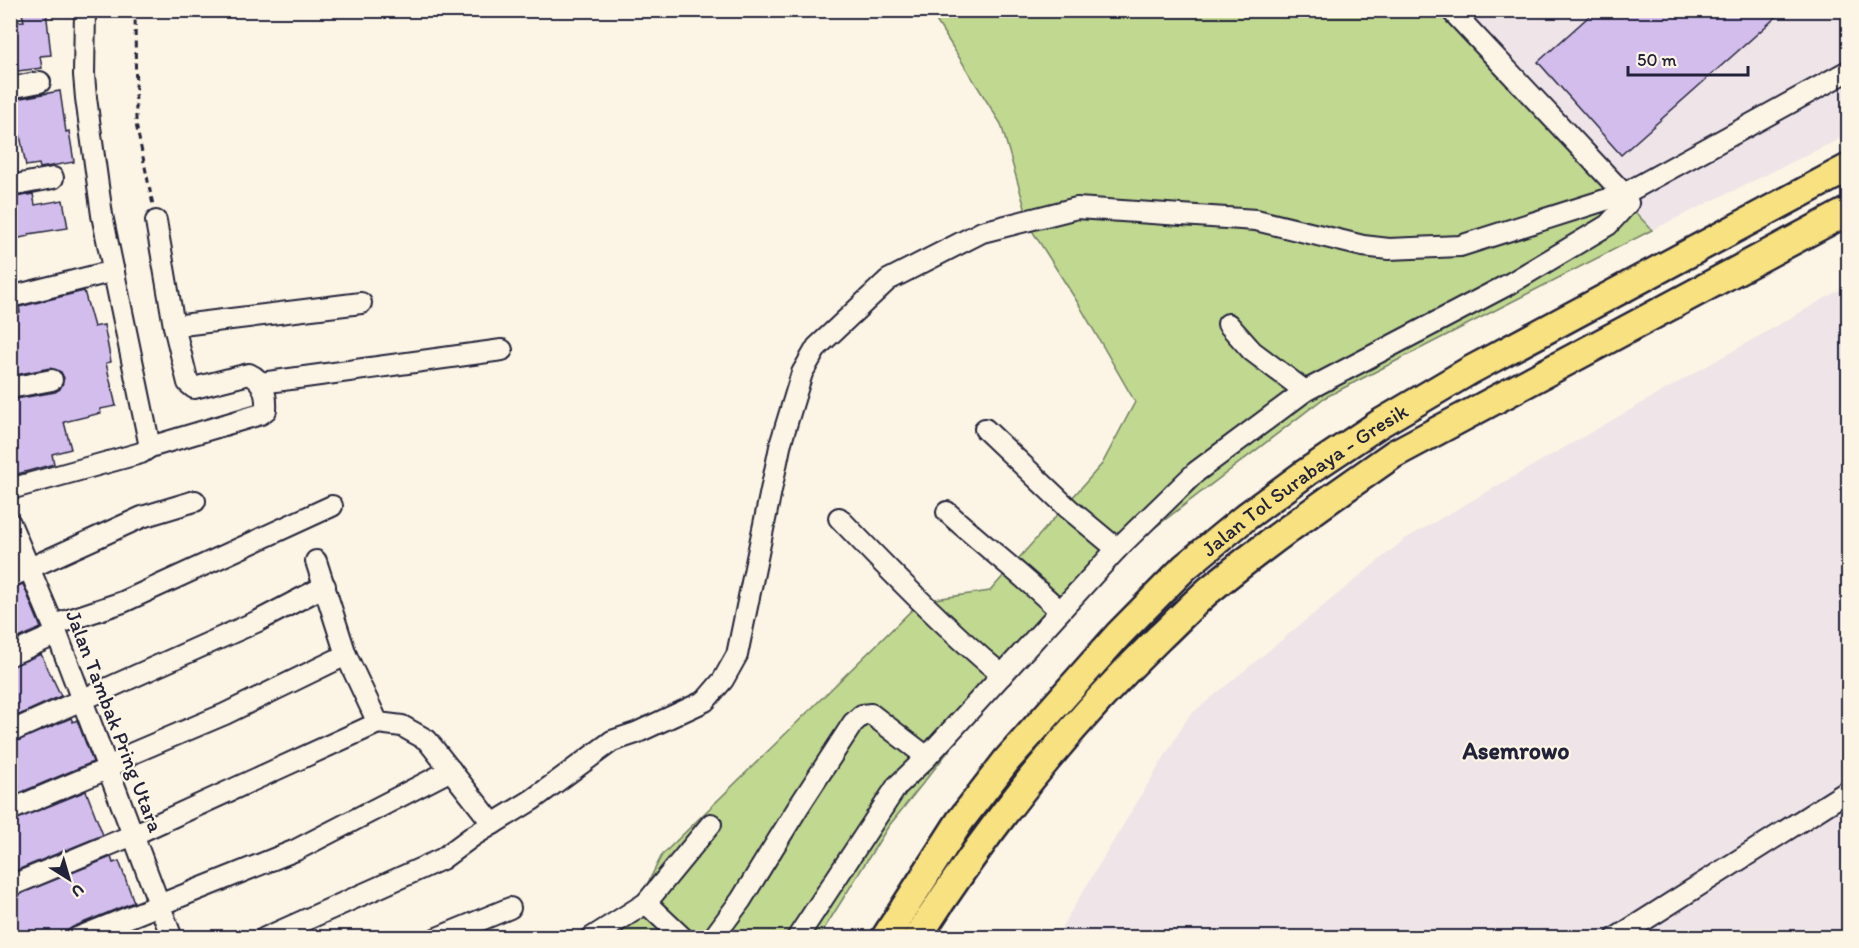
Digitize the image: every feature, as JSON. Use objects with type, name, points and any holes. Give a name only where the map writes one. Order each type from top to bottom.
[{"type":"highway","name":"Jalan Tol Surabaya - Gresik","points":[[885,938],[960,821],[1021,743],[1118,635],[1185,567],[1247,516],[1379,424],[1459,377],[1848,168]]},
{"type":"highway","name":"Jalan Tol Surabaya - Gresik","points":[[918,938],[971,859],[1026,784],[1077,723],[1136,660],[1216,586],[1333,496],[1394,454],[1848,211]]},
{"type":"street","points":[[85,10],[84,75],[102,215],[150,447]]},
{"type":"street","points":[[796,938],[897,786],[927,757],[1117,549],[1196,472],[1305,391],[1511,283],[1608,225],[1628,203],[1624,194],[1451,10]]},
{"type":"street","points":[[265,938],[442,859],[532,800],[612,741],[636,733],[705,701],[723,680],[737,655],[781,442],[802,373],[818,347],[888,280],[982,232],[1077,208],[1256,220],[1363,246],[1389,249],[1460,246],[1624,194],[1848,71]]},
{"type":"street","points":[[10,88],[40,82]]},
{"type":"street","points":[[10,186],[53,178]]},
{"type":"street","points":[[10,489],[141,453],[150,447],[261,414],[266,410],[267,403],[261,383],[249,374],[194,388],[190,387],[174,326],[156,221]]},
{"type":"street","points":[[10,297],[114,271]]},
{"type":"street","points":[[174,326],[361,303]]},
{"type":"street","points":[[1228,324],[1251,351],[1305,391]]},
{"type":"street","points":[[261,383],[502,350]]},
{"type":"street","points":[[10,388],[52,380]]},
{"type":"street","points":[[985,429],[1032,475],[1117,549]]},
{"type":"street","points":[[10,577],[142,517],[195,501]]},
{"type":"street","points":[[10,655],[56,629],[123,602],[332,506]]},
{"type":"street","points":[[947,512],[975,539],[1031,584],[1060,611]]},
{"type":"street","points":[[839,518],[896,578],[972,651],[1002,675]]},
{"type":"street","name":"Jalan Tambak Pring Utara","points":[[10,523],[56,629],[172,938]]},
{"type":"street","points":[[316,561],[346,655],[378,723]]},
{"type":"street","points":[[10,732],[258,621],[325,586]]},
{"type":"street","points":[[10,810],[107,769],[134,753],[225,714],[346,655]]},
{"type":"street","points":[[713,938],[741,900],[853,723],[862,715],[871,714],[927,757]]},
{"type":"street","points":[[10,886],[133,835],[378,723],[402,726],[427,740],[493,824]]},
{"type":"street","points":[[77,938],[296,850],[452,771]]},
{"type":"street","points":[[1616,938],[1848,791]]},
{"type":"street","points":[[591,938],[646,903],[711,824]]},
{"type":"street","points":[[646,903],[683,938]]},
{"type":"street","points":[[437,938],[510,908]]},
{"type":"path","points":[[135,10],[136,124],[156,221]]},
{"type":"shaded area","points":[[1446,11],[1848,11],[1848,135],[1652,230]]},
{"type":"shaded area","points":[[1848,285],[1848,937],[1055,938],[1189,716],[1405,539]]},
{"type":"green space","points":[[930,11],[1446,11],[1652,230],[1324,398],[1140,539],[1015,668],[888,827],[819,937],[620,938],[662,855],[921,601],[990,591],[1102,464],[1135,402],[1078,303],[1031,229],[1001,124]]},
{"type":"building","points":[[21,10],[46,10],[51,55],[40,56],[42,68],[10,72],[10,22],[24,21]]},
{"type":"building","points":[[1596,10],[1784,10],[1621,155],[1538,62]]},
{"type":"building","points":[[60,91],[66,132],[69,131],[74,162],[40,168],[39,164],[26,166],[20,135],[10,136],[10,100]]},
{"type":"building","points":[[33,194],[35,205],[63,200],[68,228],[29,234],[29,236],[10,240],[10,198]]},
{"type":"building","points":[[84,291],[94,327],[104,325],[111,362],[106,363],[116,406],[100,409],[101,413],[64,422],[71,449],[52,454],[54,464],[10,476],[10,400],[55,392],[60,389],[64,378],[61,372],[50,368],[10,376],[10,313],[20,312],[19,307]]},
{"type":"building","points":[[23,584],[41,628],[10,642],[10,589]]},
{"type":"building","points":[[41,654],[61,696],[10,719],[10,667]]},
{"type":"building","points":[[71,718],[73,722],[77,720],[93,762],[10,797],[10,744]]},
{"type":"building","points":[[86,791],[103,835],[10,873],[10,822]]},
{"type":"building","points":[[111,857],[113,863],[119,861],[134,902],[73,927],[67,931],[65,938],[10,938],[10,898]]},
{"type":"district","name":"Asemrowo","points":[[1516,750]]}]
